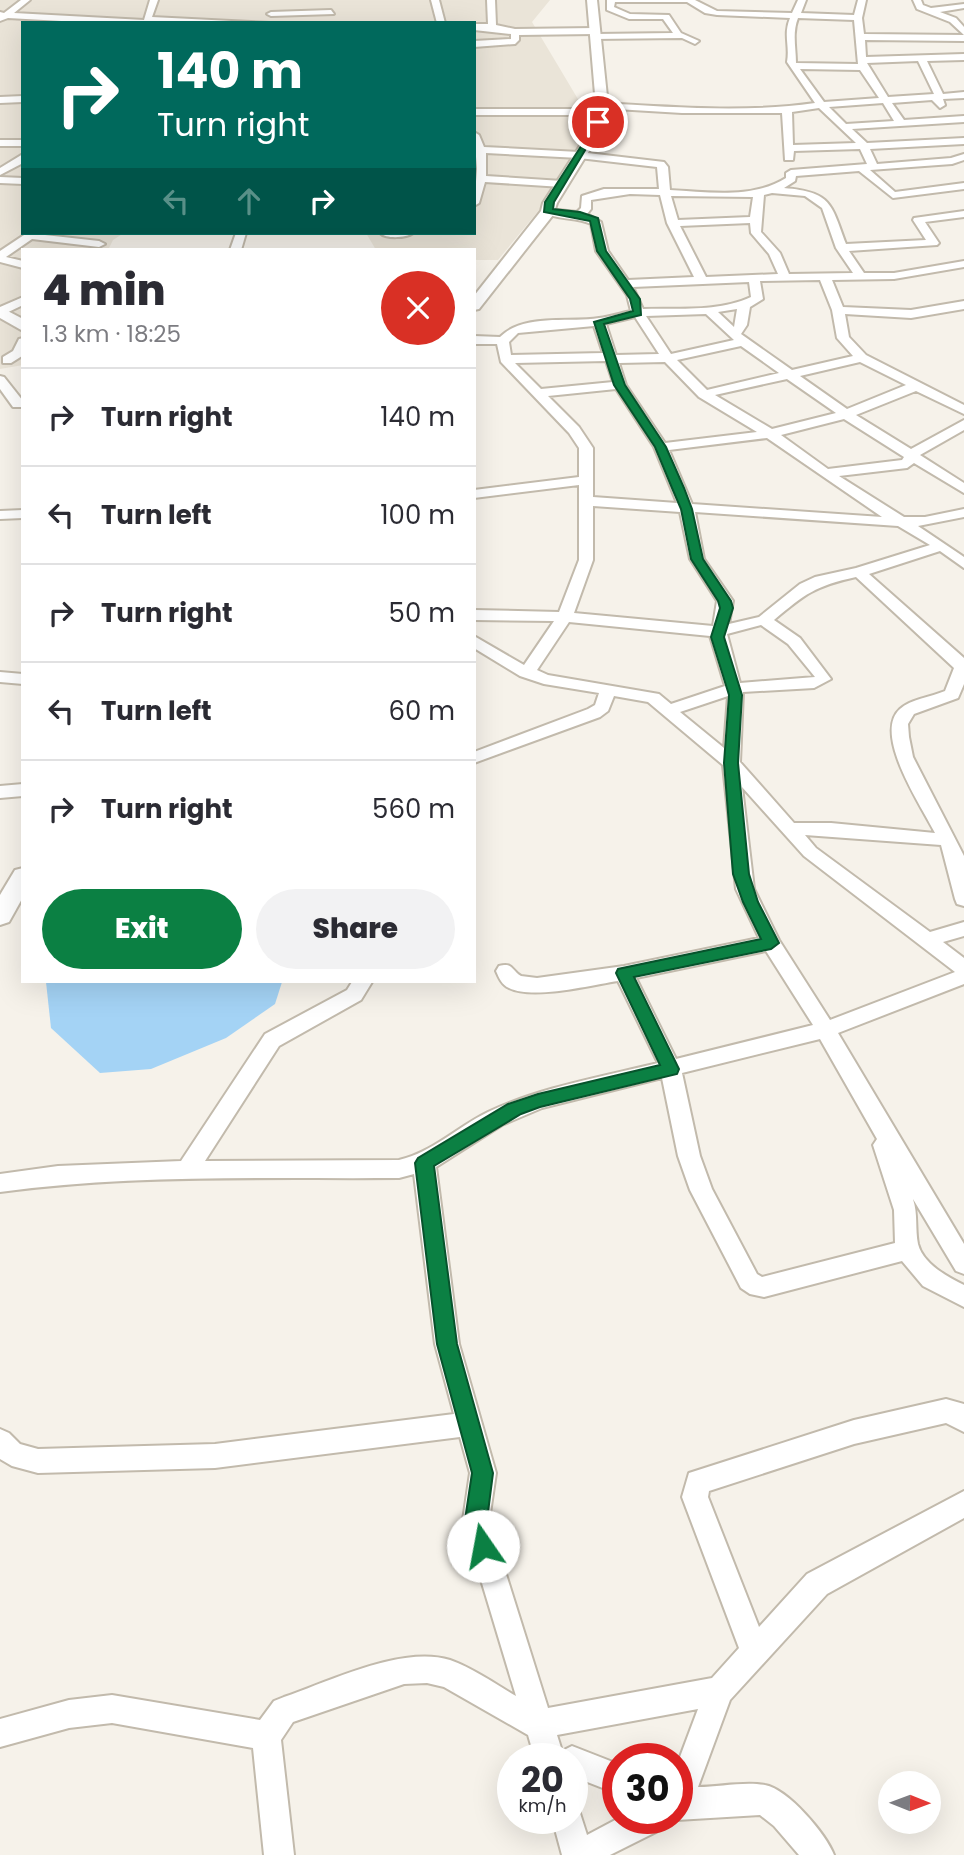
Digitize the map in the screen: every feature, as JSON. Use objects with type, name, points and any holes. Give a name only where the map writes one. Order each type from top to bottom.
[{"type":"street","points":[[2,17],[26,0]]},
{"type":"street","points":[[149,21],[155,0]]},
{"type":"street","points":[[268,21],[273,0]]},
{"type":"street","points":[[330,21],[332,0]]},
{"type":"street","points":[[435,0],[440,21]]},
{"type":"street","points":[[491,0],[492,27]]},
{"type":"street","points":[[480,294],[548,212],[550,202],[596,131],[600,109],[592,0]]},
{"type":"street","points":[[679,36],[666,17],[624,14],[610,8],[613,0],[700,5]]},
{"type":"street","points":[[665,2],[688,0],[708,12],[717,13],[858,18]]},
{"type":"street","points":[[802,0],[789,31],[794,66],[821,105],[864,146],[873,166]]},
{"type":"street","points":[[862,0],[858,18],[863,64],[900,122]]},
{"type":"street","points":[[917,0],[920,7],[953,20],[964,32]]},
{"type":"street","points":[[928,11],[964,6]]},
{"type":"street","points":[[271,13],[331,12]]},
{"type":"street","points":[[2,17],[120,21]]},
{"type":"street","points":[[476,27],[515,32],[683,35],[695,41]]},
{"type":"street","points":[[476,44],[512,42],[515,40],[515,32]]},
{"type":"street","points":[[859,37],[964,38]]},
{"type":"street","points":[[794,66],[964,57]]},
{"type":"street","points":[[921,58],[940,97]]},
{"type":"street","points":[[476,111],[787,110],[821,105],[964,95]]},
{"type":"street","points":[[940,97],[937,100],[946,118],[944,130],[964,154],[957,174]]},
{"type":"street","points":[[0,100],[21,99]]},
{"type":"street","points":[[787,110],[791,176],[808,193],[827,206],[842,248],[861,277]]},
{"type":"street","points":[[844,127],[946,118],[964,119]]},
{"type":"street","points":[[476,139],[481,150],[481,179],[476,196]]},
{"type":"street","points":[[789,148],[964,141]]},
{"type":"street","points":[[481,150],[579,155],[660,164],[663,167],[663,194],[672,223],[702,281]]},
{"type":"street","points":[[0,173],[21,159]]},
{"type":"street","points":[[860,167],[894,195],[957,174],[964,163]]},
{"type":"street","points":[[763,191],[779,188],[791,176],[860,167],[957,174]]},
{"type":"street","points":[[481,179],[562,184]]},
{"type":"street","points":[[0,180],[21,181]]},
{"type":"street","points":[[763,191],[755,220],[756,233],[774,253],[785,278]]},
{"type":"street","points":[[580,215],[586,209],[586,198],[594,194],[763,191],[808,193]]},
{"type":"street","points":[[548,212],[580,215],[596,222],[602,251],[635,299],[638,313],[668,358],[704,394],[770,433],[899,522],[942,547],[964,565]]},
{"type":"street","points":[[842,248],[933,243],[918,220],[964,214]]},
{"type":"street","points":[[672,223],[755,220]]},
{"type":"street","points":[[0,258],[31,235]]},
{"type":"street","points":[[39,235],[100,244]]},
{"type":"street","points":[[0,258],[21,264]]},
{"type":"street","points":[[625,284],[754,278],[901,276],[964,264]]},
{"type":"street","points":[[476,340],[503,341],[514,330],[526,327],[599,322],[638,313],[709,310],[744,305],[757,299],[754,278]]},
{"type":"street","points":[[825,278],[838,310],[843,338],[862,358],[964,410]]},
{"type":"street","points":[[0,312],[21,301]]},
{"type":"street","points":[[738,338],[744,305]]},
{"type":"street","points":[[838,310],[911,314],[964,305]]},
{"type":"street","points":[[709,310],[738,338],[846,414],[964,489]]},
{"type":"street","points":[[0,312],[21,325]]},
{"type":"street","points":[[599,322],[620,385],[661,447],[687,509],[697,559],[725,601],[719,640],[734,688],[731,763],[741,874],[750,902],[771,943],[964,1264]]},
{"type":"street","points":[[505,359],[668,358],[738,338]]},
{"type":"street","points":[[503,341],[505,359],[575,430],[586,448],[586,560],[566,617],[526,673]]},
{"type":"street","points":[[4,361],[18,353],[21,346]]},
{"type":"street","points":[[704,394],[862,358]]},
{"type":"street","points":[[0,380],[20,404],[0,408]]},
{"type":"street","points":[[536,393],[620,385]]},
{"type":"street","points":[[661,447],[770,433],[846,414],[916,386]]},
{"type":"street","points":[[949,402],[964,397]]},
{"type":"street","points":[[826,473],[907,464],[912,454],[964,424]]},
{"type":"street","points":[[476,494],[546,487],[588,479]]},
{"type":"street","points":[[588,501],[899,522],[945,518],[964,513]]},
{"type":"street","points":[[0,515],[21,514]]},
{"type":"street","points":[[476,615],[566,617],[692,631],[719,631],[764,620],[805,587],[820,580],[859,572],[942,547]]},
{"type":"street","points":[[859,572],[964,665],[952,694],[908,708],[902,715],[900,727],[904,758],[955,856],[964,898]]},
{"type":"street","points":[[668,711],[734,688],[814,683],[822,679],[823,676],[794,641],[764,620]]},
{"type":"street","points":[[476,642],[526,673],[544,679],[653,698],[731,763],[810,852],[964,968]]},
{"type":"street","points":[[0,677],[21,679]]},
{"type":"street","points":[[476,757],[594,713],[602,707],[608,690]]},
{"type":"street","points":[[0,792],[21,790]]},
{"type":"street","points":[[788,829],[831,829],[948,840]]},
{"type":"street","points":[[0,916],[21,879]]},
{"type":"street","points":[[926,940],[964,929]]},
{"type":"street","points":[[506,971],[509,978],[526,985],[624,973],[771,943]]},
{"type":"street","points":[[624,973],[671,1069],[690,1156],[701,1189],[753,1285],[769,1286],[907,1250]]},
{"type":"street","points":[[0,1183],[58,1175],[187,1170],[380,1171],[424,1163],[514,1109],[825,1030],[964,976]]},
{"type":"street","points":[[187,1170],[272,1040],[354,995],[361,983]]},
{"type":"street","points":[[879,1124],[905,1210],[907,1250],[931,1279],[964,1297]]},
{"type":"street","points":[[424,1163],[446,1333],[483,1473],[476,1520],[537,1724],[550,1743]]},
{"type":"street","points":[[754,1651],[695,1497],[698,1482],[853,1432],[946,1411],[954,1411],[964,1420]]},
{"type":"street","points":[[0,1441],[12,1454],[38,1461],[173,1458],[215,1456],[469,1424]]},
{"type":"street","points":[[693,1762],[719,1690],[817,1584],[964,1504]]},
{"type":"street","points":[[279,1855],[266,1736],[284,1711],[404,1670],[427,1669],[449,1674],[537,1724],[719,1690]]},
{"type":"street","points":[[0,1733],[69,1714],[112,1709],[266,1736]]},
{"type":"street","points":[[693,1803],[765,1800],[785,1815],[819,1855]]},
{"type":"street","points":[[572,1834],[578,1855],[619,1834]]},
{"type":"shaded area","points":[[0,0],[550,0],[532,22],[600,136],[498,260],[476,260],[476,248],[375,248],[367,235],[476,235],[476,21],[21,21],[21,235],[121,235],[113,240],[109,248],[21,248],[21,365],[0,369]]},
{"type":"water","points":[[46,983],[282,983],[275,1004],[226,1038],[151,1069],[100,1073],[51,1028]]},
{"type":"route","points":[[483,1546],[476,1520],[483,1473],[447,1344],[424,1163],[514,1109],[671,1069],[624,973],[771,943],[750,902],[741,874],[731,763],[736,695],[718,637],[726,608],[725,601],[697,559],[687,509],[661,447],[620,385],[599,322],[638,313],[635,299],[602,251],[596,222],[580,215],[548,212],[550,202],[596,131],[598,122]]}]
